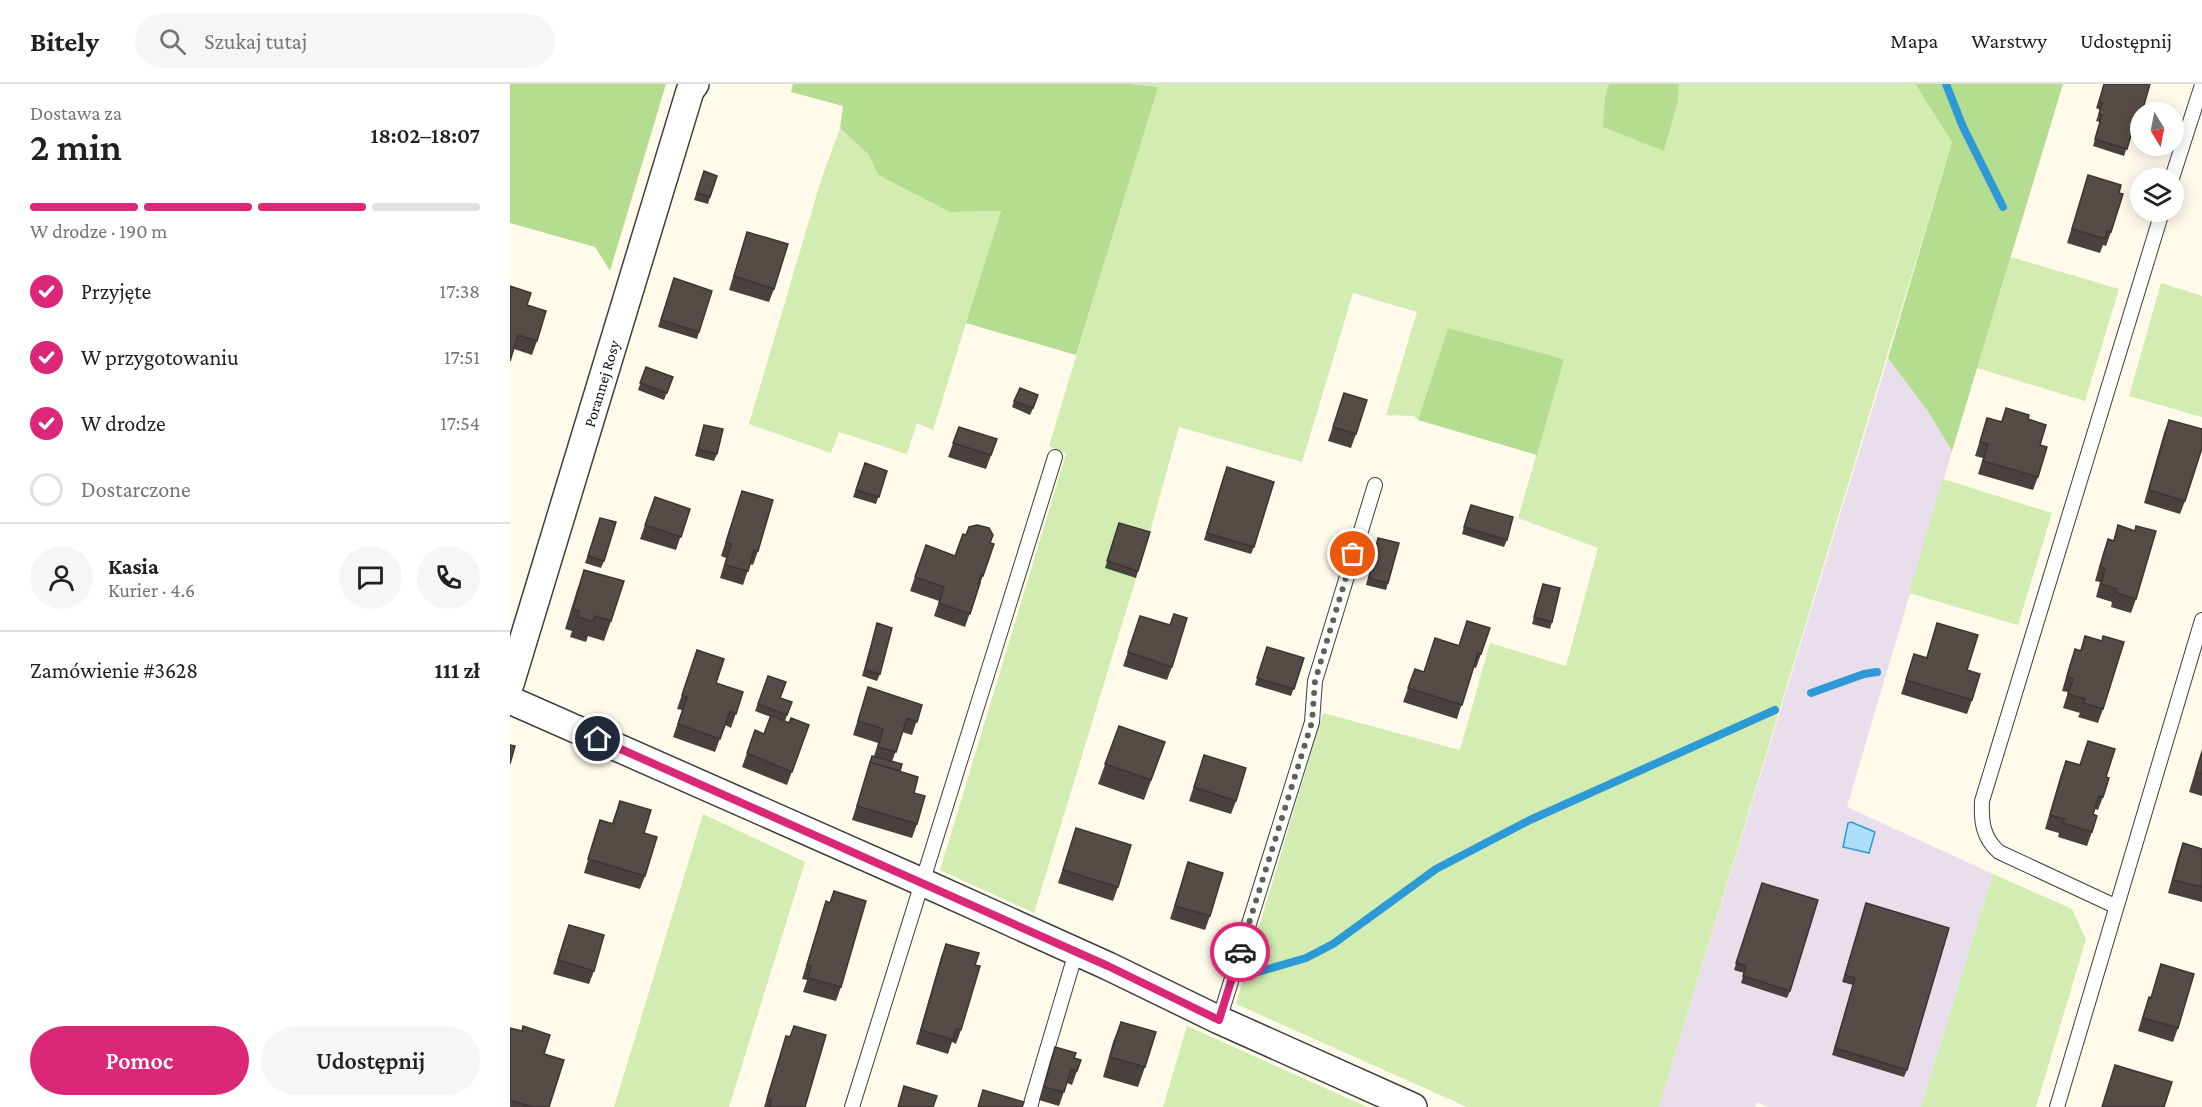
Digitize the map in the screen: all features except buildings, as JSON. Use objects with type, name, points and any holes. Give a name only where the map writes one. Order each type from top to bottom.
[{"type":"street","name":"Porannej Rosy","points":[[510,684],[690,91],[695,84]]},
{"type":"street","points":[[510,700],[922,882],[1413,1107]]},
{"type":"lane","points":[[2175,168],[2202,85]]},
{"type":"lane","points":[[2115,906],[1999,852],[1990,845],[1984,832],[1982,801],[2159,222]]},
{"type":"lane","points":[[852,1107],[1055,457]]},
{"type":"lane","points":[[1219,1020],[1312,722],[1315,681],[1375,485]]},
{"type":"lane","points":[[2057,1107],[2202,620]]},
{"type":"lane","points":[[1030,1107],[1076,952]]},
{"type":"shaded area","points":[[1888,358],[1927,410],[1952,451],[1847,807],[1993,874],[1921,1107],[1768,1107],[1757,1102],[1755,1107],[1659,1107]]},
{"type":"green space","points":[[510,84],[666,84],[610,271],[595,247],[510,223]]},
{"type":"green space","points":[[793,84],[1131,84],[1158,87],[1076,355],[966,323],[1001,211],[950,212],[878,175],[869,155],[840,128],[843,106],[791,92]]},
{"type":"green space","points":[[1131,84],[1609,84],[1605,96],[1633,138],[1664,151],[1678,101],[1679,84],[1915,84],[1952,142],[1659,1107],[1467,1107],[1236,1004],[1323,713],[1460,750],[1490,643],[1566,666],[1598,548],[1518,518],[1564,359],[1448,328],[1418,420],[1414,416],[1386,415],[1417,312],[1353,293],[1302,462],[1179,427],[1148,539],[1034,913],[940,870],[1066,454],[1049,446],[1157,87]]},
{"type":"green space","points":[[1609,84],[1679,84],[1678,101],[1664,151],[1603,127],[1605,96]]},
{"type":"green space","points":[[1915,84],[2063,84],[1952,451],[1927,410],[1888,358],[1952,142]]},
{"type":"green space","points":[[840,128],[869,155],[878,175],[950,212],[1001,211],[933,430],[917,423],[907,454],[839,432],[831,453],[749,424],[821,180]]},
{"type":"green space","points":[[2011,257],[2119,289],[2085,401],[1977,368]]},
{"type":"green space","points":[[2161,283],[2202,296],[2202,417],[2129,396]]},
{"type":"green space","points":[[1448,328],[1564,359],[1537,455],[1418,420]]},
{"type":"green space","points":[[1943,479],[2052,513],[2018,625],[1909,593]]},
{"type":"green space","points":[[703,814],[805,862],[729,1107],[614,1107]]},
{"type":"green space","points":[[1993,874],[2072,909],[2086,939],[2036,1107],[1921,1107]]},
{"type":"green space","points":[[1187,1026],[1367,1107],[1163,1107]]},
{"type":"water","points":[[1851,822],[1875,832],[1869,853],[1843,847],[1848,823]]},
{"type":"waterway","points":[[1946,84],[1963,127],[2003,207]]},
{"type":"waterway","points":[[1811,693],[1864,674],[1877,672]]},
{"type":"waterway","points":[[1258,972],[1306,958],[1333,944],[1436,869],[1530,820],[1775,710]]},
{"type":"way so far","points":[[1240,952],[1312,722],[1315,681],[1353,554]]},
{"type":"route","points":[[598,739],[1108,966],[1219,1020],[1240,952]]}]
